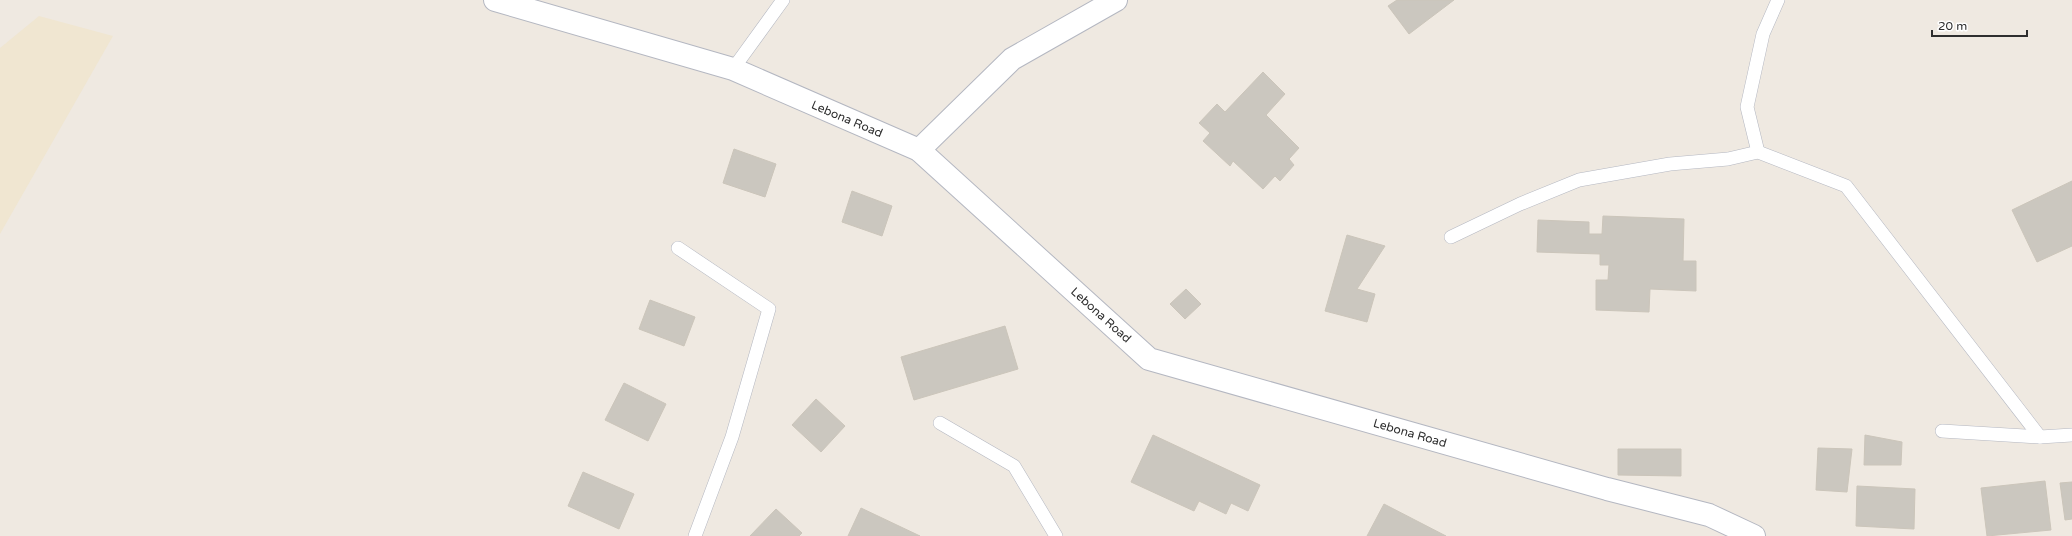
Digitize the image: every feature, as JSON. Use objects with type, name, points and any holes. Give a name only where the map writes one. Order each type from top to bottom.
[{"type":"street","name":"Lebona Road","points":[[495,0],[733,69],[919,150],[1149,359],[1607,489],[1709,515],[1754,536]]},
{"type":"street","points":[[919,150],[1012,59],[1116,0]]},
{"type":"lane","points":[[733,69],[783,0]]},
{"type":"lane","points":[[1758,152],[1747,108],[1763,34],[1778,0]]},
{"type":"lane","points":[[1451,237],[1520,204],[1579,180],[1670,164],[1728,159],[1758,152],[1846,186],[2040,437]]},
{"type":"lane","points":[[678,248],[769,309],[732,437],[695,536]]},
{"type":"lane","points":[[940,423],[1014,466],[1056,536]]},
{"type":"lane","points":[[1942,431],[2040,437],[2072,435]]},
{"type":"shaded area","points":[[39,16],[113,36],[0,234],[0,48]]},
{"type":"building","points":[[1397,0],[1454,0],[1409,34],[1388,6]]},
{"type":"building","points":[[1263,72],[1285,94],[1266,115],[1299,148],[1289,159],[1294,165],[1280,181],[1275,176],[1263,189],[1233,161],[1230,166],[1203,141],[1210,133],[1199,123],[1217,104],[1225,112]]},
{"type":"building","points":[[734,149],[776,164],[765,197],[723,183]]},
{"type":"building","points":[[2072,181],[2072,246],[2037,262],[2012,210]]},
{"type":"building","points":[[852,191],[892,206],[882,236],[842,222]]},
{"type":"building","points":[[1603,216],[1684,219],[1683,261],[1696,261],[1696,291],[1650,289],[1649,312],[1596,310],[1596,280],[1608,280],[1609,265],[1600,265],[1600,254],[1537,252],[1538,220],[1589,222],[1589,234],[1602,234]]},
{"type":"building","points":[[1347,235],[1385,246],[1357,289],[1375,294],[1367,322],[1325,311]]},
{"type":"building","points":[[1186,289],[1201,304],[1185,319],[1170,304]]},
{"type":"building","points":[[650,300],[695,317],[684,346],[639,329]]},
{"type":"building","points":[[1005,326],[1018,369],[914,400],[901,357]]},
{"type":"building","points":[[624,383],[666,404],[648,441],[605,420]]},
{"type":"building","points":[[816,399],[845,426],[821,452],[792,425]]},
{"type":"building","points":[[1153,435],[1260,485],[1248,511],[1231,503],[1226,514],[1199,501],[1194,511],[1131,482]]},
{"type":"building","points":[[1865,435],[1902,442],[1901,465],[1864,465]]},
{"type":"building","points":[[1818,448],[1852,449],[1847,492],[1816,490]]},
{"type":"building","points":[[1618,449],[1681,449],[1681,476],[1618,475]]},
{"type":"building","points":[[583,472],[634,494],[619,529],[568,506]]},
{"type":"building","points":[[2045,481],[2051,530],[1987,536],[1981,488]]},
{"type":"building","points":[[2072,482],[2072,519],[2065,520],[2060,483]]},
{"type":"building","points":[[1857,486],[1915,489],[1914,529],[1856,526]]},
{"type":"building","points":[[1384,504],[1446,536],[1367,536]]},
{"type":"building","points":[[861,508],[920,536],[848,536]]},
{"type":"building","points":[[776,509],[802,533],[799,536],[750,536]]}]
